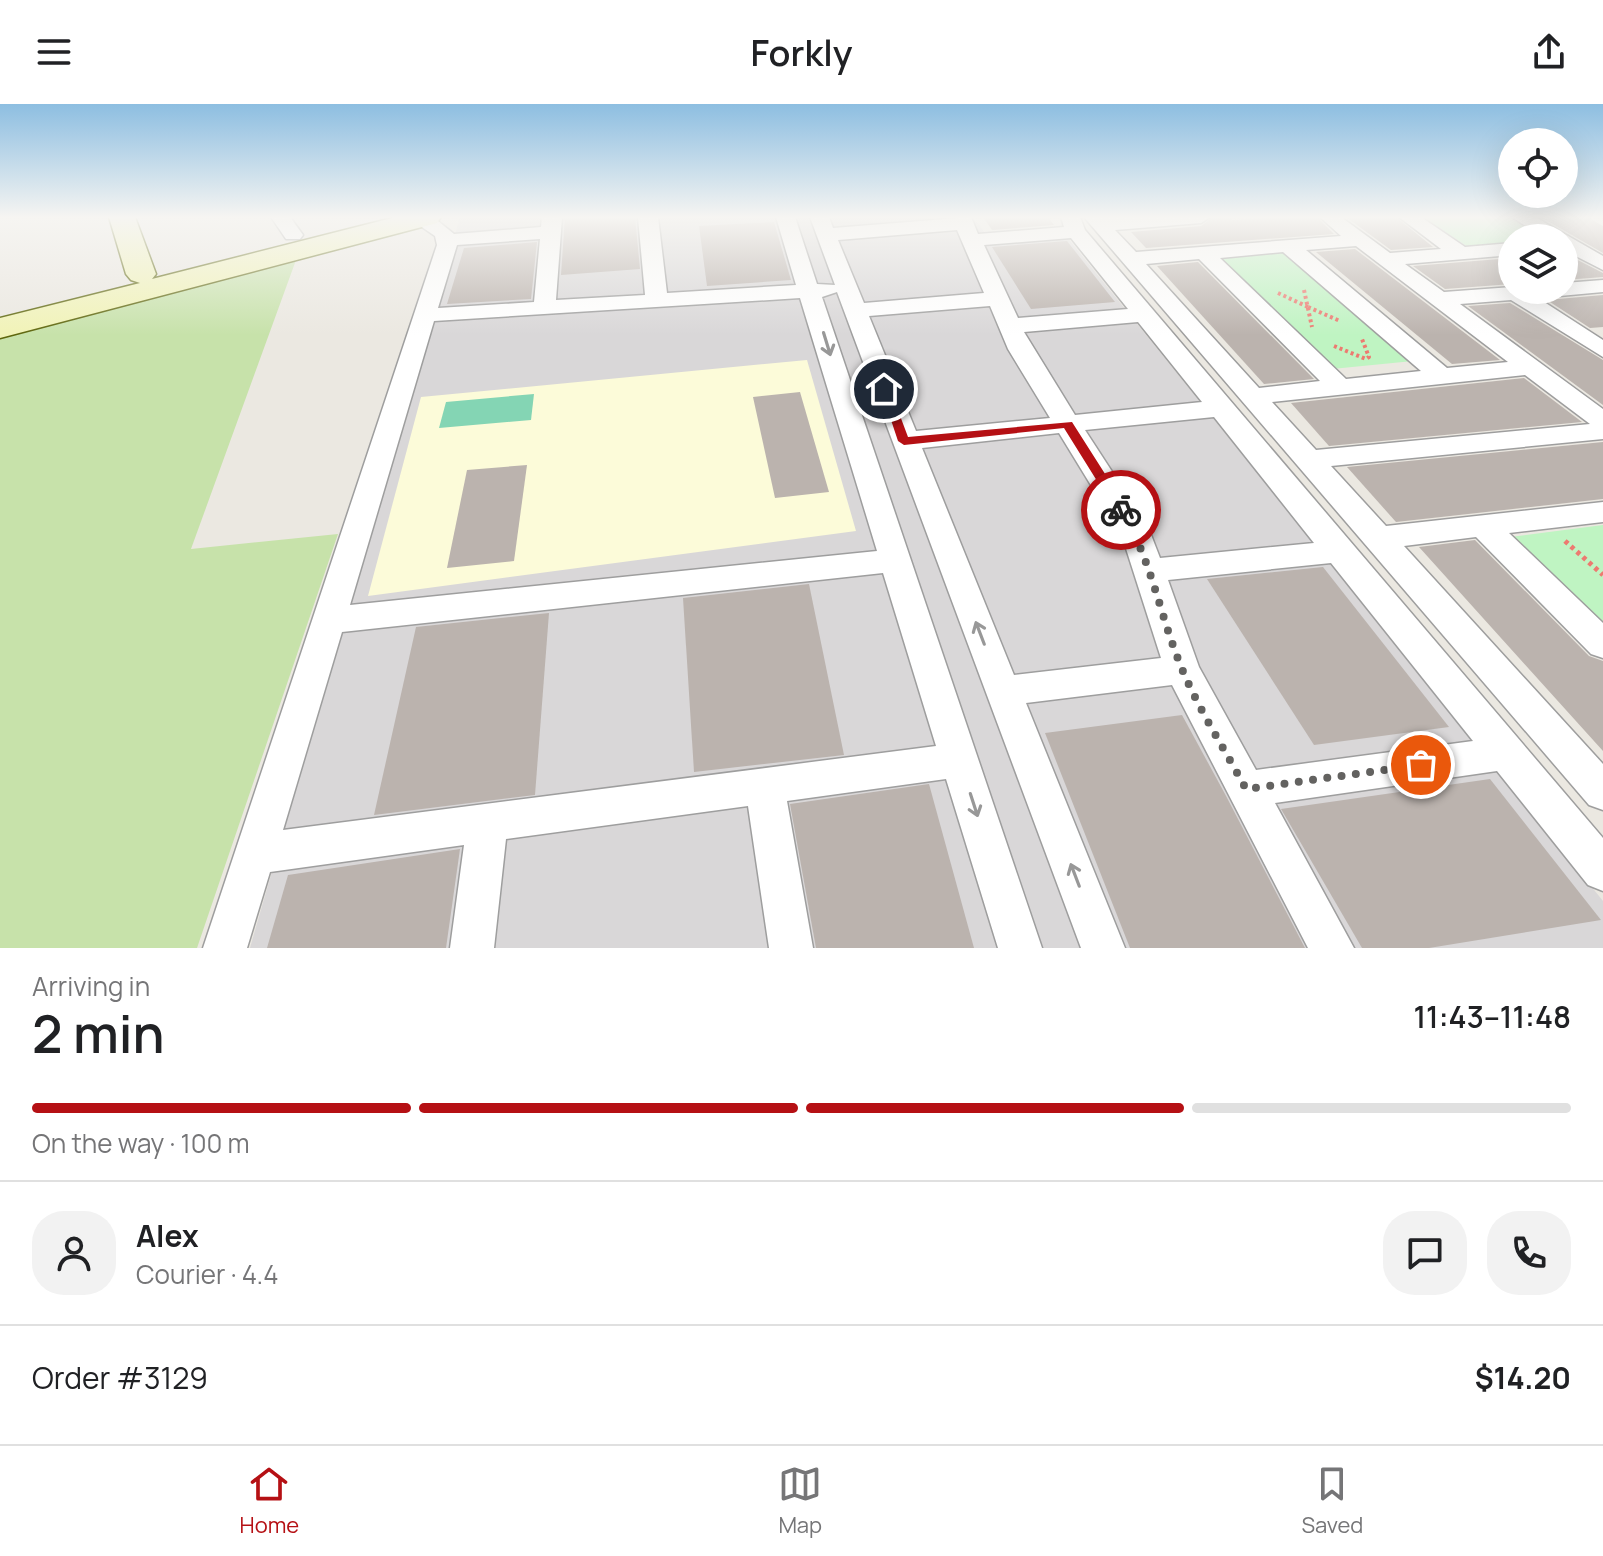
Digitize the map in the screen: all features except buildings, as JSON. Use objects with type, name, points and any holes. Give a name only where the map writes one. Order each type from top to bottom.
[{"type":"street","points":[[144,256],[155,276]]},
{"type":"street","points":[[0,328],[206,256]]},
{"type":"street","points":[[0,310],[262,256]]},
{"type":"street","points":[[225,948],[427,315],[431,256]]},
{"type":"street","points":[[544,308],[549,256]]},
{"type":"street","points":[[652,256],[657,301]]},
{"type":"street","points":[[798,256],[1020,948]]},
{"type":"street","points":[[833,256],[1103,948]]},
{"type":"street","points":[[978,256],[1002,312],[1137,535],[1182,670],[1332,948]]},
{"type":"street","points":[[1106,256],[1143,315],[1603,870]]},
{"type":"street","points":[[1127,256],[1603,792]]},
{"type":"street","points":[[1130,259],[1162,256]]},
{"type":"street","points":[[1207,256],[1340,387]]},
{"type":"street","points":[[1300,256],[1441,376]]},
{"type":"street","points":[[1382,256],[1603,421]]},
{"type":"street","points":[[1386,259],[1419,256]]},
{"type":"street","points":[[1578,288],[1603,286]]},
{"type":"street","points":[[427,315],[810,291],[850,300],[1002,312],[1143,315]]},
{"type":"street","points":[[1439,299],[1498,294]]},
{"type":"street","points":[[1534,304],[1597,341]]},
{"type":"street","points":[[1253,396],[1531,367]]},
{"type":"street","points":[[904,441],[1222,408]]},
{"type":"street","points":[[1309,459],[1603,431]]},
{"type":"street","points":[[1378,538],[1603,513]]},
{"type":"street","points":[[1483,526],[1603,644]]},
{"type":"street","points":[[1151,570],[1341,551]]},
{"type":"street","points":[[330,620],[895,560]]},
{"type":"street","points":[[1002,691],[1182,670]]},
{"type":"street","points":[[1246,789],[1509,753]]},
{"type":"street","points":[[254,854],[960,760]]},
{"type":"street","points":[[765,786],[791,948]]},
{"type":"street","points":[[472,948],[487,823]]},
{"type":"path","points":[[1303,284],[1316,335]]},
{"type":"path","points":[[1269,289],[1347,324]]},
{"type":"path","points":[[1329,343],[1366,359],[1369,357],[1360,334]]},
{"type":"path","points":[[1561,538],[1603,575]]},
{"type":"shaded area","points":[[449,256],[1083,256],[1603,901],[1603,948],[250,948]]},
{"type":"shaded area","points":[[807,360],[856,531],[368,596],[421,397]]},
{"type":"green space","points":[[1215,256],[1290,256],[1413,361],[1332,369]]},
{"type":"green space","points":[[296,260],[191,549],[338,534],[197,948],[0,948],[0,338]]},
{"type":"green space","points":[[534,394],[531,420],[439,428],[446,402]]},
{"type":"green space","points":[[1603,525],[1603,628],[1510,537]]},
{"type":"way so far","points":[[1121,510],[1137,535],[1151,570],[1168,634],[1182,670],[1246,789],[1421,765]]},
{"type":"route","points":[[884,389],[904,441],[1068,424],[1121,510]]}]
